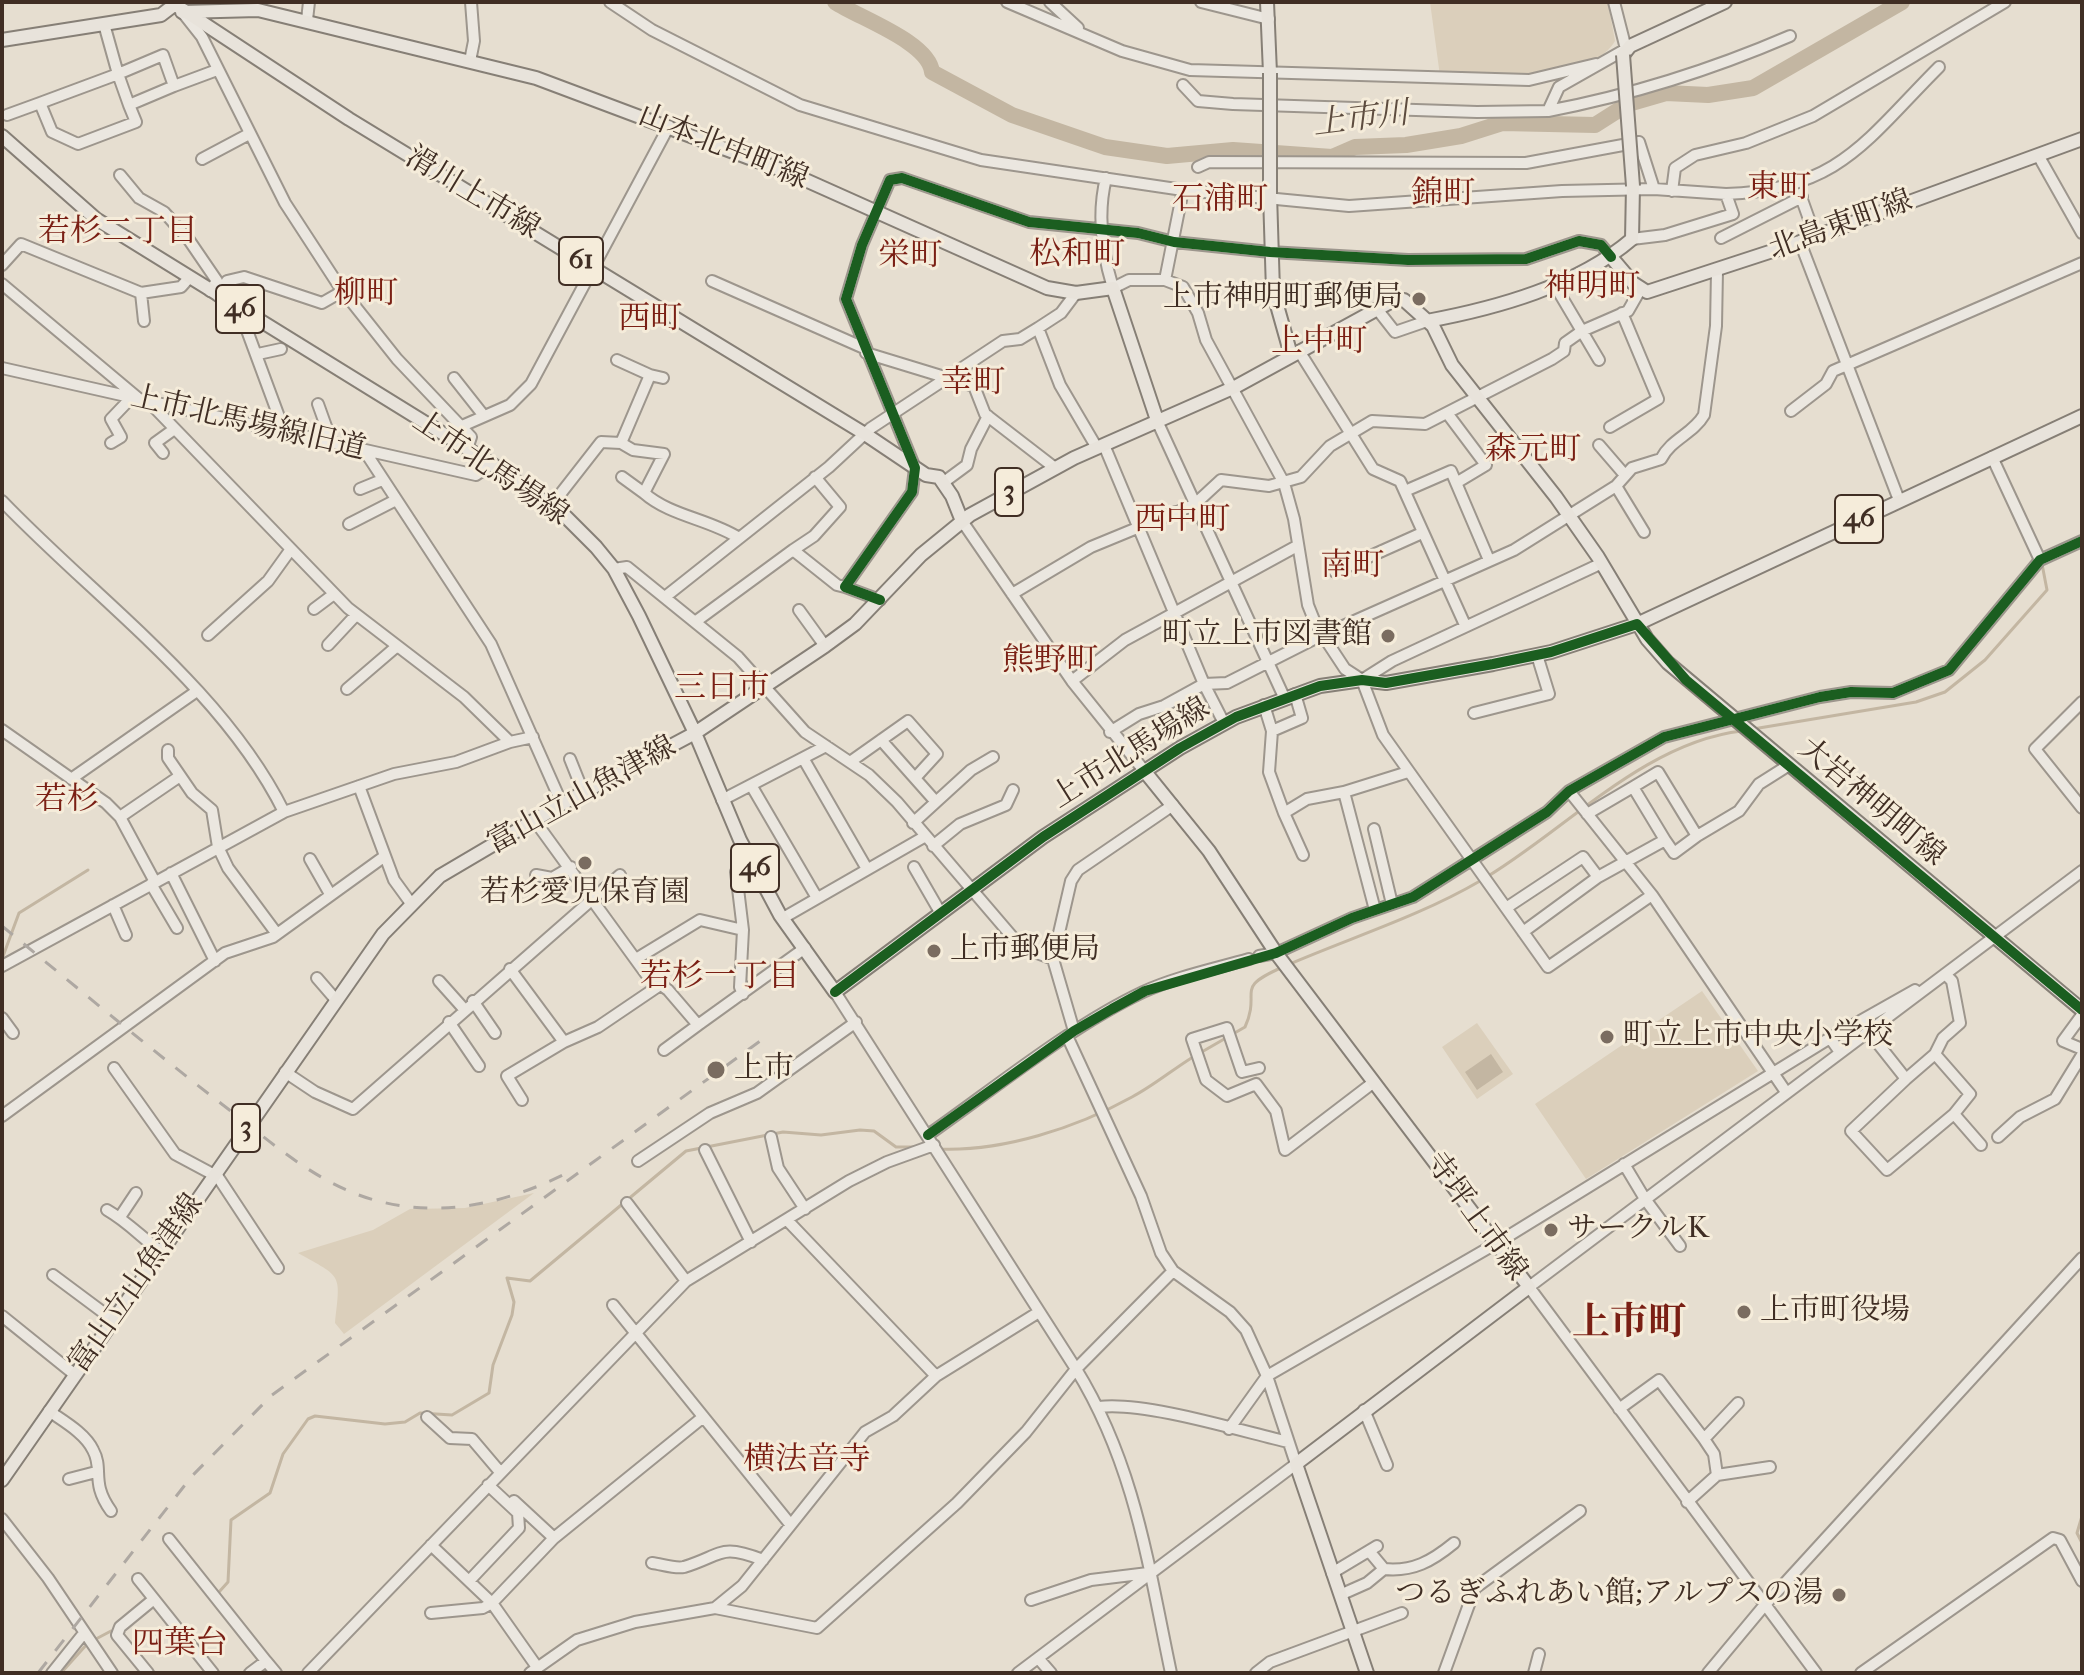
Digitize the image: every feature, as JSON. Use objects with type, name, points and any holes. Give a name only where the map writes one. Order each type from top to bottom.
[{"type":"main road","points":[[1267,2],[1273,291],[1295,353]]},
{"type":"main road","points":[[1377,309],[1394,300],[1404,300],[1427,321],[1494,306],[1554,284],[1611,257],[1632,239],[1633,189],[1624,52],[1725,2]]},
{"type":"main road","name":"山本北中町線","points":[[2,40],[161,15],[176,6],[258,10],[307,20],[536,78],[669,126],[792,174],[1047,288],[1076,293],[1113,288]]},
{"type":"main road","name":"滑川上市線","points":[[176,6],[915,468],[944,482]]},
{"type":"main road","name":"上市北馬場線","points":[[2,136],[96,219],[492,464],[566,517],[614,569],[695,733],[747,854],[783,918],[835,992],[1043,837],[1224,723],[1289,695],[1362,680],[1386,683],[1537,655],[1637,624],[2082,416]]},
{"type":"main road","name":"北島東町線","points":[[1640,290],[1647,292],[1717,271],[2082,139]]},
{"type":"main road","points":[[1611,257],[1640,290]]},
{"type":"main road","points":[[1113,288],[1158,423]]},
{"type":"main road","name":"富山立山魚津線","points":[[3,1475],[383,934],[410,902],[440,876],[562,804],[695,733],[766,688],[825,646],[880,600],[921,555],[962,521],[1055,468],[1235,387],[1377,309]]},
{"type":"main road","name":"大岩神明町線","points":[[1427,321],[1452,365],[1568,516],[1637,624],[1668,663],[2082,1012]]},
{"type":"main road","points":[[944,482],[962,521]]},
{"type":"main road","name":"寺坪上市線","points":[[1146,773],[1209,851],[1276,953],[1529,1287],[1296,1464]]},
{"type":"main road","points":[[1296,1464],[1367,1673]]},
{"type":"street","points":[[176,6],[200,10],[204,2]]},
{"type":"street","points":[[307,20],[309,2]]},
{"type":"street","points":[[470,61],[474,41],[471,2]]},
{"type":"street","points":[[610,2],[652,30],[800,105],[981,160],[1183,190],[1349,206],[1562,191],[1654,189],[1726,194],[1795,186],[1842,163],[1939,67]]},
{"type":"street","points":[[1007,2],[1134,55],[1179,68],[1368,77],[1529,80],[1596,64]]},
{"type":"street","points":[[1050,2],[1086,34]]},
{"type":"street","points":[[1201,2],[1269,19]]},
{"type":"street","points":[[1548,111],[1559,87],[1596,64],[1624,52],[1614,2]]},
{"type":"street","points":[[1672,191],[1675,168],[1695,155],[1746,143],[1813,116],[2005,2]]},
{"type":"street","points":[[176,6],[202,37],[285,203],[343,291],[397,359],[471,437],[467,449]]},
{"type":"street","points":[[40,103],[52,132],[78,144],[136,122],[104,24]]},
{"type":"street","points":[[1183,85],[1198,101],[1221,103],[1477,112],[1548,111],[1653,87],[1722,65],[1790,36]]},
{"type":"street","points":[[7,115],[163,55],[174,86]]},
{"type":"street","points":[[129,105],[217,70]]},
{"type":"street","points":[[462,426],[510,405],[531,384],[669,126]]},
{"type":"street","points":[[202,159],[249,134]]},
{"type":"street","points":[[1198,167],[1209,162],[1526,163],[1639,142],[1654,189]]},
{"type":"street","points":[[2038,155],[2082,233]]},
{"type":"street","points":[[120,175],[139,198],[164,212],[189,240],[217,281],[214,294]]},
{"type":"street","points":[[845,587],[912,492],[915,468],[846,299],[848,282],[890,180],[902,178],[1029,222],[1102,232],[1138,233],[1174,242],[1270,252],[1408,260],[1526,259],[1579,241],[1601,245],[1611,257]]},
{"type":"street","points":[[1106,178],[1101,199],[1102,232],[1113,288],[1129,280],[1165,280],[1183,287],[1198,313],[1206,340],[1235,387],[1284,483],[1294,519],[1308,605],[1316,625],[1345,669],[1362,680],[1383,735],[1548,967],[1652,895]]},
{"type":"street","points":[[1795,186],[1802,197],[1815,236]]},
{"type":"street","points":[[1165,280],[1183,190]]},
{"type":"street","points":[[1632,239],[1665,235],[1733,214],[1726,194]]},
{"type":"street","points":[[1721,238],[1802,197]]},
{"type":"street","points":[[1800,242],[1899,500]]},
{"type":"street","points":[[2,265],[21,244],[141,293],[181,287],[189,278]]},
{"type":"street","points":[[1791,411],[1826,384],[1833,371],[2082,263]]},
{"type":"street","points":[[1110,732],[1139,714],[1164,706],[1204,684],[1227,683],[1269,660],[1514,550],[1616,486],[1624,474],[1661,459],[1667,446],[1698,425],[1704,415],[1716,326],[1717,271]]},
{"type":"street","points":[[214,294],[227,281],[244,277],[322,303],[343,291]]},
{"type":"street","points":[[712,281],[865,351],[974,386],[988,416],[1055,468]]},
{"type":"street","points":[[2,284],[140,399],[356,615],[464,697],[510,742]]},
{"type":"street","points":[[1554,284],[1599,360]]},
{"type":"street","points":[[1012,594],[1091,547],[1194,505],[1221,480],[1269,486],[1284,483],[1309,472],[1330,446],[1380,419],[1417,426],[1447,413],[1552,359],[1564,351],[1565,343],[1582,331],[1628,311],[1640,290]]},
{"type":"street","points":[[141,293],[144,321]]},
{"type":"street","points":[[665,597],[892,414],[1003,341],[1020,339],[1061,313],[1076,293]]},
{"type":"street","points":[[1377,309],[1395,332],[1427,321]]},
{"type":"street","points":[[1610,427],[1658,399],[1622,313]]},
{"type":"street","points":[[251,316],[245,325],[285,433]]},
{"type":"street","points":[[1038,328],[1060,385],[1100,447],[1139,527],[1204,684],[1224,723]]},
{"type":"street","points":[[258,354],[281,349]]},
{"type":"street","points":[[1295,353],[1373,469],[1400,481],[1465,625]]},
{"type":"street","points":[[617,360],[663,378]]},
{"type":"street","name":"上市北馬場線旧道","points":[[2,368],[476,475],[492,464]]},
{"type":"street","points":[[621,443],[650,375]]},
{"type":"street","points":[[454,378],[484,416]]},
{"type":"street","points":[[111,443],[121,437],[111,419],[140,399]]},
{"type":"street","points":[[318,404],[332,443]]},
{"type":"street","points":[[1447,413],[1486,465],[1456,483]]},
{"type":"street","points":[[944,482],[967,465],[971,449],[988,416]]},
{"type":"street","points":[[1158,423],[1229,583],[1302,718],[1272,731]]},
{"type":"street","points":[[163,453],[155,443],[173,430]]},
{"type":"street","points":[[551,506],[601,442],[621,443],[633,450],[664,454],[644,493]]},
{"type":"street","points":[[1599,445],[1624,474]]},
{"type":"street","points":[[364,450],[491,644],[562,804]]},
{"type":"street","points":[[1992,457],[2040,560]]},
{"type":"street","points":[[1405,491],[1451,471],[1489,560]]},
{"type":"street","points":[[622,477],[659,506],[723,528],[739,538]]},
{"type":"street","points":[[695,622],[814,536],[840,507],[815,477]]},
{"type":"street","points":[[360,489],[382,480]]},
{"type":"street","points":[[1616,486],[1644,532]]},
{"type":"street","points":[[349,524],[396,500]]},
{"type":"street","points":[[2,501],[197,691],[269,782],[284,812]]},
{"type":"street","points":[[962,521],[1072,681],[1146,773]]},
{"type":"street","points":[[1335,572],[1422,533]]},
{"type":"street","points":[[928,1135],[1071,1034],[1145,991],[1276,953],[1413,897],[1547,812],[1569,791],[1664,737],[1851,692],[1893,693],[1936,678],[1949,670],[2040,560],[2081,545]]},
{"type":"street","points":[[1072,681],[1125,640],[1297,546]]},
{"type":"street","points":[[208,635],[268,581],[291,549]]},
{"type":"street","points":[[793,550],[837,585],[880,600]]},
{"type":"street","points":[[1362,680],[1368,673],[1465,625],[1600,564]]},
{"type":"street","points":[[614,569],[627,567],[738,657],[797,724],[869,775],[1021,947],[1053,959]]},
{"type":"street","points":[[314,609],[334,594]]},
{"type":"street","points":[[799,610],[825,646]]},
{"type":"street","points":[[328,645],[356,615]]},
{"type":"street","points":[[347,689],[396,647]]},
{"type":"street","points":[[1474,713],[1549,694],[1537,655]]},
{"type":"street","points":[[71,779],[197,691]]},
{"type":"street","points":[[2082,702],[2035,749],[2082,808]]},
{"type":"street","points":[[1264,705],[1272,731],[1269,772],[1303,855]]},
{"type":"street","points":[[850,762],[908,721],[937,754],[916,777]]},
{"type":"street","points":[[2,730],[120,817],[177,928]]},
{"type":"street","points":[[2,966],[284,812],[394,774],[456,762],[533,737]]},
{"type":"street","points":[[881,740],[936,802]]},
{"type":"street","points":[[722,800],[826,746]]},
{"type":"street","points":[[168,750],[168,758],[180,776],[212,810],[218,847],[228,868],[277,934]]},
{"type":"street","points":[[913,823],[971,770],[993,757]]},
{"type":"street","points":[[803,758],[867,869]]},
{"type":"street","points":[[570,759],[584,794]]},
{"type":"street","points":[[1633,787],[1674,853],[1739,811],[1759,784],[1789,765]]},
{"type":"street","points":[[1284,813],[1307,799],[1344,792],[1408,772]]},
{"type":"street","points":[[1587,814],[1658,772],[1697,836]]},
{"type":"street","points":[[120,817],[180,776]]},
{"type":"street","points":[[751,785],[817,898]]},
{"type":"street","points":[[359,786],[394,880],[410,902]]},
{"type":"street","points":[[933,846],[960,824],[1006,805],[1013,790]]},
{"type":"street","points":[[1569,791],[1652,895],[1786,1092]]},
{"type":"street","points":[[1344,792],[1375,910]]},
{"type":"street","points":[[1018,1673],[1296,1464],[1267,1376],[1246,1330],[1230,1312],[1173,1271],[1161,1253],[1141,1196],[1071,1034],[1053,959],[1065,899],[1078,870],[1173,805]]},
{"type":"street","points":[[535,821],[646,974],[698,1025]]},
{"type":"street","points":[[1374,829],[1392,904]]},
{"type":"street","points":[[783,918],[924,837]]},
{"type":"street","points":[[1523,932],[1598,877],[1665,840]]},
{"type":"street","points":[[743,994],[740,987],[743,930],[736,872],[747,854]]},
{"type":"street","points":[[2,1116],[215,961],[233,949],[258,944],[277,934],[385,856]]},
{"type":"street","points":[[1506,908],[1583,857],[1598,877]]},
{"type":"street","points":[[310,859],[330,894]]},
{"type":"street","points":[[536,875],[552,878],[571,867]]},
{"type":"street","points":[[914,867],[940,912]]},
{"type":"street","points":[[1816,1673],[1763,1607],[1529,1287],[2082,871]]},
{"type":"street","points":[[171,873],[215,961]]},
{"type":"street","points":[[285,1072],[315,1092],[353,1109],[468,1005],[620,875]]},
{"type":"street","points":[[113,905],[126,935]]},
{"type":"street","points":[[636,959],[700,920],[743,930]]},
{"type":"street","points":[[664,1050],[805,948]]},
{"type":"street","points":[[510,969],[564,1042]]},
{"type":"street","points":[[1935,1054],[1970,1094],[1954,1114],[1887,1170],[1851,1131],[1935,1054],[1943,1038],[1960,1023],[1952,981],[1945,974]]},
{"type":"street","points":[[317,978],[336,1000]]},
{"type":"street","points":[[439,981],[495,1033]]},
{"type":"street","points":[[522,1100],[507,1076],[564,1042],[598,1027],[660,985]]},
{"type":"street","points":[[1229,1429],[1267,1376],[1497,1243],[1772,1072],[1913,990],[1924,989]]},
{"type":"street","points":[[835,992],[1099,1407],[1124,1465],[1171,1673]]},
{"type":"street","points":[[1998,1137],[2020,1117],[2055,1099],[2082,1052],[2063,1041],[2082,1012]]},
{"type":"street","points":[[2,1018],[13,1033]]},
{"type":"street","points":[[449,1022],[479,1066]]},
{"type":"street","points":[[638,1161],[710,1113],[757,1093],[856,1022]]},
{"type":"street","points":[[1259,1068],[1242,1072],[1227,1028],[1192,1039],[1206,1080],[1227,1096],[1256,1084],[1276,1111],[1285,1150],[1374,1082]]},
{"type":"street","points":[[1868,1031],[1906,1079]]},
{"type":"street","points":[[1830,1038],[1840,1052]]},
{"type":"street","points":[[114,1068],[175,1154],[215,1173],[278,1268]]},
{"type":"street","points":[[1954,1114],[1981,1145]]},
{"type":"street","points":[[771,1137],[778,1168],[805,1209]]},
{"type":"street","points":[[308,1673],[686,1281],[887,1162],[934,1145]]},
{"type":"street","points":[[705,1150],[751,1242]]},
{"type":"street","points":[[1624,1164],[1680,1246]]},
{"type":"street","points":[[120,1217],[136,1193]]},
{"type":"street","points":[[627,1203],[686,1281]]},
{"type":"street","points":[[107,1210],[120,1217],[160,1251]]},
{"type":"street","points":[[787,1220],[936,1376]]},
{"type":"street","points":[[1708,1673],[1763,1607],[2082,1258]]},
{"type":"street","points":[[431,1545],[492,1603],[533,1670],[577,1640],[635,1622],[715,1608],[817,1628],[966,1493],[1026,1432],[1076,1369],[1173,1271]]},
{"type":"street","points":[[53,1275],[112,1319]]},
{"type":"street","points":[[613,1305],[633,1334],[790,1524]]},
{"type":"street","points":[[715,1608],[742,1586],[865,1432],[893,1416],[936,1376],[1039,1312]]},
{"type":"street","points":[[2,1316],[74,1374]]},
{"type":"street","points":[[1619,1409],[1659,1380],[1714,1454],[1717,1475]]},
{"type":"street","points":[[1704,1439],[1738,1403]]},
{"type":"street","points":[[1099,1407],[1127,1408],[1288,1442]]},
{"type":"street","points":[[1364,1410],[1387,1465]]},
{"type":"street","points":[[49,1411],[75,1429],[94,1450],[98,1493],[111,1511]]},
{"type":"street","points":[[427,1417],[450,1438],[472,1439],[493,1480],[518,1513],[519,1528],[470,1580]]},
{"type":"street","points":[[431,1613],[483,1608],[492,1603],[554,1538],[702,1418]]},
{"type":"street","points":[[1687,1502],[1717,1475],[1770,1467]]},
{"type":"street","points":[[69,1479],[96,1472]]},
{"type":"street","points":[[493,1480],[554,1538]]},
{"type":"street","points":[[1444,1673],[1475,1588],[1580,1511]]},
{"type":"street","points":[[2,1519],[25,1546],[112,1673]]},
{"type":"street","points":[[1861,1673],[2053,1538],[2060,1540],[2080,1574]]},
{"type":"street","points":[[169,1539],[276,1673]]},
{"type":"street","points":[[1340,1595],[1367,1583],[1384,1569],[1398,1571],[1429,1563],[1454,1543]]},
{"type":"street","points":[[1332,1573],[1373,1548],[1384,1569]]},
{"type":"street","points":[[652,1563],[681,1568],[712,1553],[736,1549],[763,1560]]},
{"type":"street","points":[[1031,1600],[1091,1580],[1150,1573]]},
{"type":"street","points":[[138,1579],[213,1673]]},
{"type":"street","points":[[148,1673],[117,1635],[120,1627],[154,1599]]},
{"type":"street","points":[[1256,1673],[1270,1662],[1402,1613]]},
{"type":"street","points":[[52,1673],[84,1633]]},
{"type":"street","points":[[1534,1673],[1539,1654]]},
{"type":"street","points":[[1038,1658],[1051,1673]]},
{"type":"street","points":[[250,1673],[266,1661]]},
{"type":"shaded area","points":[[1430,2],[1608,2],[1615,41],[1602,55],[1584,65],[1560,71],[1535,75],[1440,76]]},
{"type":"shaded area","points":[[1702,991],[1758,1071],[1586,1179],[1535,1104]]},
{"type":"shaded area","points":[[1477,1023],[1513,1074],[1477,1099],[1442,1047]]},
{"type":"shaded area","points":[[1491,1054],[1503,1072],[1477,1090],[1465,1072]]},
{"type":"shaded area","points":[[534,1193],[344,1334],[335,1323],[338,1285],[335,1278],[298,1253],[373,1230],[410,1209],[465,1208]]},
{"type":"waterway","name":"上市川","points":[[835,2],[906,41],[928,61],[932,72],[1012,115],[1105,147],[1167,156],[1233,150],[1332,157],[1355,147],[1406,145],[1461,136],[1502,123],[1595,125],[1628,104],[1666,93],[1708,95],[1753,88],[1902,2]]},
{"type":"waterway","points":[[1753,729],[1916,702],[1945,692],[1985,660],[2047,590],[2042,564]]},
{"type":"waterway","points":[[1290,964],[1457,894],[1511,862],[1637,771],[1671,752],[1706,739],[1742,731]]},
{"type":"waterway","points":[[2,959],[19,913],[88,870]]},
{"type":"waterway","points":[[1200,1053],[1245,1027],[1253,986],[1267,974],[1283,967]]},
{"type":"waterway","points":[[938,1149],[1013,1142],[1063,1128],[1132,1097],[1193,1057]]},
{"type":"waterway","points":[[219,1592],[228,1582],[231,1520],[270,1493],[283,1454],[308,1419],[315,1416],[385,1424],[405,1422],[420,1413],[452,1415],[489,1393],[493,1365],[512,1315],[514,1302],[507,1278],[530,1281],[686,1151],[783,1132],[821,1135],[860,1130],[874,1131],[896,1147],[914,1147]]},
{"type":"waterway","points":[[2082,1516],[2077,1533],[2082,1543]]},
{"type":"waterway","points":[[94,1640],[111,1631]]},
{"type":"waterway","points":[[61,1673],[88,1643]]},
{"type":"railway","points":[[2,926],[260,1134],[338,1186],[382,1202],[429,1208],[452,1207],[497,1200],[563,1175]]},
{"type":"railway","points":[[38,1673],[192,1476],[272,1395],[763,1039]]},
{"type":"cycle path","points":[[880,600],[845,587],[912,492],[915,468],[846,299],[862,245],[890,180],[902,178],[1029,222],[1138,233],[1174,242],[1270,252],[1408,260],[1526,259],[1579,241],[1601,245],[1611,257]]},
{"type":"cycle path","points":[[928,1135],[1074,1031],[1145,991],[1276,953],[1352,918],[1413,897],[1547,812],[1569,791],[1664,737],[1820,697],[1851,692],[1893,693],[1949,670],[2040,560],[2082,541]]},
{"type":"cycle path","points":[[835,992],[1043,837],[1180,748],[1236,717],[1320,686],[1362,680],[1386,683],[1493,664],[1551,652],[1637,624],[1686,680],[2082,1010]]},
{"type":"place","name":"上市神明町郵便局","points":[[1419,299]]},
{"type":"place","name":"町立上市図書館","points":[[1388,636]]},
{"type":"place","name":"若杉愛児保育園","points":[[585,863]]},
{"type":"place","name":"上市郵便局","points":[[934,951]]},
{"type":"place","name":"町立上市中央小学校","points":[[1607,1037]]},
{"type":"place","name":"上市","points":[[716,1070]]},
{"type":"place","name":"サークルK","points":[[1551,1230]]},
{"type":"place","name":"上市町役場","points":[[1744,1312]]},
{"type":"place","name":"つるぎふれあい館;アルプスの湯","points":[[1839,1595]]},
{"type":"district","name":"東町","points":[[1779,189]]},
{"type":"district","name":"錦町","points":[[1443,195]]},
{"type":"district","name":"石浦町","points":[[1220,201]]},
{"type":"district","name":"若杉二丁目","points":[[118,233]]},
{"type":"district","name":"松和町","points":[[1077,256]]},
{"type":"district","name":"栄町","points":[[910,257]]},
{"type":"district","name":"神明町","points":[[1592,288]]},
{"type":"district","name":"柳町","points":[[366,295]]},
{"type":"district","name":"西町","points":[[650,320]]},
{"type":"district","name":"上中町","points":[[1319,343]]},
{"type":"district","name":"幸町","points":[[973,384]]},
{"type":"district","name":"森元町","points":[[1533,451]]},
{"type":"district","name":"西中町","points":[[1182,521]]},
{"type":"district","name":"南町","points":[[1352,567]]},
{"type":"district","name":"熊野町","points":[[1050,662]]},
{"type":"district","name":"三日市","points":[[722,689]]},
{"type":"district","name":"若杉","points":[[67,801]]},
{"type":"district","name":"若杉一丁目","points":[[720,978]]},
{"type":"district","name":"上市町","points":[[1629,1325]]},
{"type":"district","name":"横法音寺","points":[[807,1461]]},
{"type":"district","name":"四葉台","points":[[180,1645]]}]
